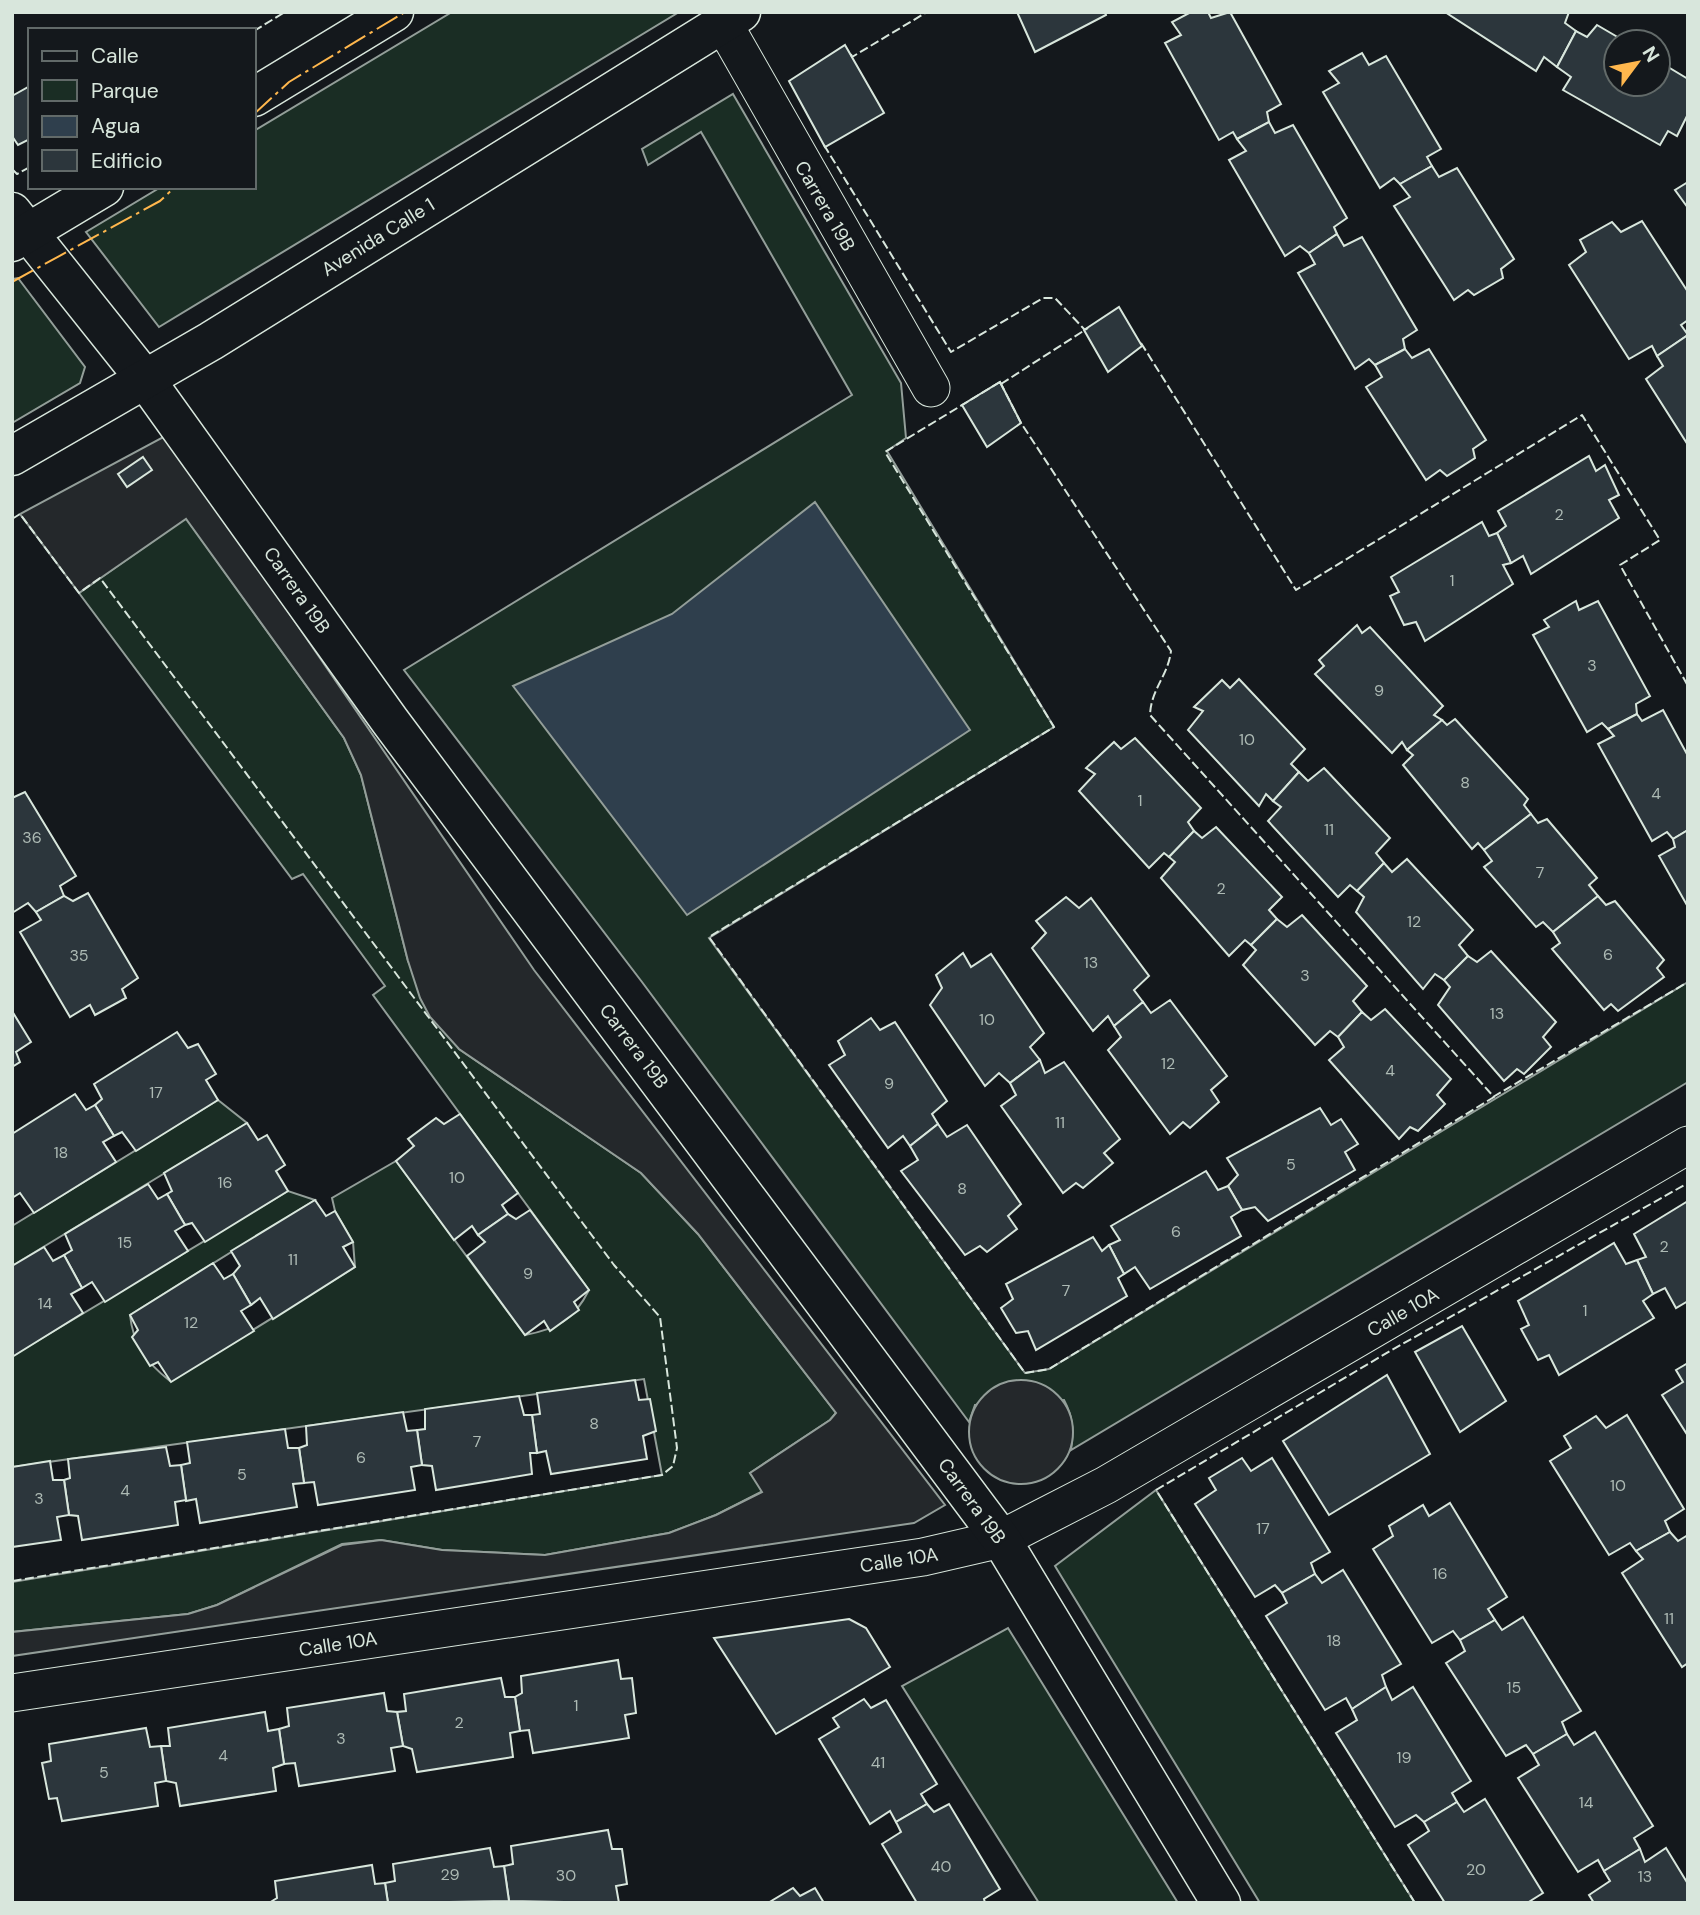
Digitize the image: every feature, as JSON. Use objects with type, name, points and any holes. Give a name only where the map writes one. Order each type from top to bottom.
[{"type":"street","points":[[256,96],[394,12]]},
{"type":"street","name":"Avenida Calle 1","points":[[12,456],[145,379],[732,18]]},
{"type":"street","name":"Carrera 19B","points":[[732,18],[931,388]]},
{"type":"street","points":[[18,229],[100,189]]},
{"type":"street","name":"Carrera 19B","points":[[18,229],[145,379],[390,721],[1001,1539],[1221,1903]]},
{"type":"street","name":"Calle 10A","points":[[12,1693],[923,1557],[1001,1539],[1118,1478],[1688,1145]]},
{"type":"green space","points":[[452,12],[679,12],[159,327],[86,232],[158,189],[256,189],[256,130]]},
{"type":"green space","points":[[733,94],[901,383],[906,438],[887,451],[1054,727],[709,938],[1025,1373],[1049,1369],[1688,982],[1688,1082],[1071,1450],[1072,1424],[1064,1400],[975,1405],[969,1422],[642,982],[404,670],[852,395],[701,132],[648,165],[642,149]]},
{"type":"green space","points":[[18,278],[85,367],[80,383],[12,423],[12,279]]},
{"type":"green space","points":[[186,518],[344,738],[361,775],[408,961],[459,1049],[641,1173],[698,1234],[836,1413],[830,1420],[750,1473],[763,1491],[716,1515],[669,1533],[545,1555],[442,1550],[381,1540],[342,1544],[217,1605],[188,1614],[12,1632],[12,1582],[662,1475],[644,1379],[12,1467],[12,1356],[288,1191],[315,1200],[130,1315],[134,1335],[142,1352],[170,1381],[355,1267],[353,1242],[335,1211],[332,1198],[396,1161],[525,1335],[563,1322],[577,1309],[589,1290],[373,995],[385,986],[303,874],[292,879],[79,593]]},
{"type":"green space","points":[[218,1100],[247,1123],[12,1266],[12,1226]]},
{"type":"green space","points":[[1156,1490],[1415,1903],[1260,1903],[1055,1566]]},
{"type":"green space","points":[[1008,1628],[1178,1903],[1039,1903],[902,1686]]},
{"type":"shaded area","points":[[167,435],[534,970],[945,1505],[914,1523],[12,1656],[12,1632],[188,1614],[217,1605],[342,1545],[381,1540],[442,1550],[545,1555],[669,1533],[716,1515],[762,1492],[750,1473],[830,1420],[836,1413],[698,1234],[641,1173],[459,1049],[430,1017],[420,998],[408,961],[361,775],[344,738],[186,519],[79,593],[20,514]]},
{"type":"shaded area","points":[[1021,1380],[1041,1384],[1058,1395],[1069,1412],[1073,1432],[1069,1452],[1058,1469],[1041,1480],[1021,1484],[1001,1480],[984,1469],[973,1452],[969,1432],[973,1412],[984,1395],[1001,1384]]},
{"type":"water","points":[[815,502],[970,730],[687,915],[513,686],[672,614]]},
{"type":"building","points":[[1017,12],[1105,12],[1106,15],[1035,52]]},
{"type":"building","points":[[1191,12],[1208,12],[1211,18],[1230,12],[1281,104],[1267,112],[1269,122],[1237,139],[1233,132],[1219,140],[1165,43],[1181,35],[1172,22]]},
{"type":"building","points":[[1445,12],[1569,12],[1565,23],[1576,31],[1557,67],[1544,57],[1536,71]]},
{"type":"building","points":[[1597,25],[1602,28],[1602,98],[1672,98],[1672,69],[1688,79],[1688,114],[1677,136],[1668,131],[1660,145],[1563,90],[1571,77],[1557,67],[1576,31],[1587,37]]},
{"type":"building","points":[[845,45],[884,113],[825,147],[789,81]]},
{"type":"building","points":[[1362,53],[1369,65],[1386,56],[1441,149],[1427,157],[1432,166],[1400,184],[1394,178],[1380,188],[1323,92],[1339,83],[1329,71]]},
{"type":"building","points":[[28,87],[28,140],[18,145],[12,136],[12,96]]},
{"type":"building","points":[[1269,122],[1275,133],[1293,125],[1347,218],[1334,227],[1337,234],[1309,253],[1300,246],[1285,256],[1229,160],[1246,151],[1237,139]]},
{"type":"building","points":[[1432,166],[1439,177],[1457,168],[1514,259],[1501,269],[1503,278],[1474,295],[1468,290],[1454,300],[1394,206],[1410,197],[1400,184]]},
{"type":"building","points":[[1688,182],[1688,208],[1675,190]]},
{"type":"building","points":[[1642,221],[1688,292],[1688,320],[1681,325],[1688,335],[1657,356],[1652,346],[1629,359],[1569,265],[1586,252],[1580,240],[1612,222],[1621,232]]},
{"type":"building","points":[[1337,234],[1344,246],[1362,237],[1417,330],[1403,339],[1405,349],[1375,365],[1369,359],[1355,369],[1298,273],[1315,264],[1309,253]]},
{"type":"building","points":[[1119,307],[1142,346],[1108,372],[1084,330]]},
{"type":"building","points":[[1688,335],[1688,445],[1646,379],[1663,366],[1657,356]]},
{"type":"building","points":[[1405,349],[1412,358],[1429,349],[1486,440],[1473,449],[1475,458],[1447,476],[1440,470],[1426,480],[1366,387],[1382,377],[1375,365]]},
{"type":"building","points":[[1000,382],[1021,423],[987,447],[962,405]]},
{"type":"building","points":[[1589,456],[1596,471],[1605,465],[1619,495],[1609,500],[1619,518],[1531,574],[1523,556],[1511,563],[1497,533],[1506,526],[1498,511]]},
{"type":"building","points":[[143,457],[152,470],[127,487],[118,474]]},
{"type":"building","points":[[1482,522],[1489,536],[1497,533],[1511,563],[1503,565],[1513,584],[1425,641],[1416,622],[1404,625],[1390,596],[1399,592],[1391,577]]},
{"type":"building","points":[[1576,601],[1579,610],[1598,601],[1650,696],[1636,704],[1637,714],[1608,729],[1602,723],[1587,732],[1533,635],[1549,627],[1544,620]]},
{"type":"building","points":[[1357,625],[1362,633],[1370,627],[1443,706],[1434,715],[1442,720],[1407,750],[1402,742],[1392,753],[1315,674],[1324,666],[1319,660]]},
{"type":"building","points":[[1239,679],[1305,749],[1291,764],[1299,772],[1273,801],[1266,794],[1259,806],[1188,730],[1203,711],[1194,707],[1222,680],[1230,688]]},
{"type":"building","points":[[1663,710],[1688,756],[1688,830],[1673,839],[1667,832],[1652,841],[1598,744],[1614,736],[1608,729],[1637,714],[1642,721]]},
{"type":"building","points":[[1455,719],[1528,799],[1524,805],[1531,814],[1484,850],[1478,843],[1472,849],[1403,765],[1413,755],[1407,750],[1442,720],[1447,725]]},
{"type":"building","points":[[1135,738],[1201,808],[1188,822],[1194,831],[1169,857],[1164,853],[1149,868],[1079,791],[1095,774],[1086,768],[1114,742],[1121,749]]},
{"type":"building","points":[[1324,768],[1390,838],[1376,853],[1384,863],[1357,891],[1350,885],[1338,897],[1268,821],[1281,807],[1273,801],[1299,772],[1308,781]]},
{"type":"building","points":[[25,792],[76,876],[60,886],[64,896],[36,912],[28,903],[12,913],[12,798]]},
{"type":"building","points":[[1531,814],[1538,823],[1547,819],[1597,878],[1589,885],[1598,896],[1553,932],[1543,922],[1536,927],[1484,867],[1492,861],[1484,850]]},
{"type":"building","points":[[1216,827],[1282,897],[1269,910],[1277,919],[1251,945],[1245,940],[1229,956],[1161,878],[1175,862],[1169,857],[1194,831],[1202,838]]},
{"type":"building","points":[[1688,830],[1688,907],[1659,856],[1675,847],[1673,839]]},
{"type":"building","points":[[1407,859],[1473,930],[1459,945],[1468,956],[1444,980],[1435,974],[1423,989],[1356,912],[1364,897],[1357,891],[1384,863],[1392,872]]},
{"type":"building","points":[[88,893],[138,978],[122,989],[126,998],[95,1015],[90,1005],[70,1017],[20,932],[41,920],[36,912],[64,896],[73,901]]},
{"type":"building","points":[[1598,896],[1606,905],[1615,901],[1664,960],[1657,968],[1664,977],[1618,1011],[1611,1004],[1604,1010],[1552,949],[1560,943],[1553,932]]},
{"type":"building","points":[[1066,897],[1079,908],[1091,898],[1149,976],[1134,990],[1143,1002],[1114,1026],[1108,1016],[1093,1031],[1032,948],[1046,933],[1036,921]]},
{"type":"building","points":[[1302,915],[1367,986],[1353,1001],[1362,1012],[1338,1037],[1330,1031],[1315,1045],[1243,965],[1256,950],[1251,945],[1277,919],[1287,927]]},
{"type":"building","points":[[1491,951],[1556,1022],[1543,1037],[1551,1047],[1524,1074],[1517,1069],[1504,1081],[1438,1005],[1450,987],[1444,980],[1468,956],[1477,962]]},
{"type":"building","points":[[963,953],[971,967],[991,954],[1044,1033],[1030,1047],[1040,1060],[1010,1083],[999,1073],[985,1086],[930,1005],[942,988],[936,975]]},
{"type":"building","points":[[1170,1000],[1227,1076],[1211,1090],[1219,1102],[1190,1128],[1183,1122],[1170,1134],[1108,1050],[1121,1037],[1114,1026],[1143,1002],[1151,1013]]},
{"type":"building","points":[[1385,1009],[1451,1079],[1437,1095],[1445,1104],[1418,1131],[1410,1127],[1399,1139],[1329,1060],[1344,1047],[1338,1037],[1362,1012],[1371,1020]]},
{"type":"building","points":[[12,1011],[31,1042],[16,1052],[20,1062],[12,1067]]},
{"type":"building","points":[[871,1018],[880,1030],[895,1022],[947,1101],[932,1114],[938,1124],[910,1146],[903,1136],[888,1148],[829,1065],[845,1055],[838,1041]]},
{"type":"building","points":[[177,1032],[188,1048],[198,1044],[216,1074],[206,1080],[218,1100],[136,1151],[122,1132],[114,1136],[95,1105],[102,1099],[94,1084]]},
{"type":"building","points":[[1040,1060],[1045,1073],[1064,1062],[1120,1139],[1104,1153],[1113,1163],[1083,1188],[1076,1183],[1063,1193],[1001,1106],[1016,1095],[1010,1083]]},
{"type":"building","points":[[75,1094],[86,1110],[95,1105],[114,1136],[103,1142],[116,1162],[34,1213],[20,1193],[12,1198],[12,1134]]},
{"type":"building","points":[[1320,1108],[1331,1125],[1341,1119],[1358,1144],[1345,1152],[1355,1170],[1268,1221],[1255,1207],[1242,1210],[1228,1186],[1238,1175],[1227,1158]]},
{"type":"building","points":[[460,1114],[518,1193],[502,1205],[508,1214],[478,1235],[472,1226],[454,1240],[396,1161],[414,1146],[408,1139],[436,1118],[444,1124]]},
{"type":"building","points":[[247,1123],[258,1140],[267,1135],[285,1165],[276,1171],[288,1191],[205,1242],[192,1223],[185,1225],[167,1194],[172,1191],[164,1173]]},
{"type":"building","points":[[938,1124],[947,1137],[967,1125],[1021,1204],[1008,1216],[1017,1229],[987,1252],[980,1246],[965,1255],[901,1171],[918,1160],[910,1146]]},
{"type":"building","points":[[1206,1171],[1218,1190],[1228,1186],[1242,1210],[1231,1217],[1241,1236],[1150,1289],[1135,1267],[1124,1274],[1109,1245],[1120,1240],[1111,1226]]},
{"type":"building","points":[[148,1184],[158,1199],[167,1194],[185,1225],[175,1231],[188,1251],[105,1302],[92,1282],[82,1288],[64,1255],[72,1250],[65,1234]]},
{"type":"building","points":[[315,1200],[326,1216],[335,1211],[353,1242],[343,1247],[355,1267],[273,1319],[260,1298],[251,1305],[233,1274],[240,1266],[231,1251]]},
{"type":"building","points":[[1688,1201],[1688,1301],[1676,1308],[1665,1288],[1653,1294],[1637,1260],[1646,1257],[1634,1234]]},
{"type":"building","points":[[530,1210],[589,1290],[574,1302],[579,1310],[550,1331],[544,1321],[525,1335],[467,1256],[485,1242],[478,1235],[508,1214],[516,1219]]},
{"type":"building","points":[[1093,1237],[1102,1251],[1109,1245],[1124,1274],[1118,1278],[1127,1296],[1036,1350],[1028,1331],[1016,1333],[1001,1308],[1013,1299],[1006,1284]]},
{"type":"building","points":[[1614,1243],[1626,1264],[1637,1260],[1653,1294],[1643,1301],[1654,1318],[1559,1375],[1549,1355],[1538,1360],[1521,1329],[1529,1325],[1518,1301]]},
{"type":"building","points":[[44,1247],[53,1261],[64,1255],[82,1288],[71,1294],[83,1313],[12,1357],[12,1266]]},
{"type":"building","points":[[213,1263],[224,1279],[233,1274],[251,1305],[241,1311],[254,1331],[171,1382],[158,1362],[150,1366],[132,1337],[138,1330],[130,1315]]},
{"type":"building","points":[[1462,1326],[1506,1401],[1460,1432],[1415,1352]]},
{"type":"building","points":[[1688,1363],[1688,1436],[1662,1395],[1683,1382],[1676,1370]]},
{"type":"building","points":[[1387,1375],[1430,1454],[1329,1515],[1283,1441]]},
{"type":"building","points":[[635,1380],[639,1400],[650,1399],[656,1431],[643,1436],[647,1459],[551,1474],[546,1451],[537,1453],[532,1415],[540,1414],[537,1393]]},
{"type":"building","points":[[519,1396],[524,1415],[532,1415],[537,1453],[530,1453],[532,1474],[436,1490],[432,1466],[422,1465],[417,1430],[425,1429],[425,1409]]},
{"type":"building","points":[[403,1412],[407,1431],[417,1430],[422,1465],[411,1467],[415,1490],[318,1505],[314,1482],[304,1483],[299,1448],[307,1445],[306,1426]]},
{"type":"building","points":[[1627,1415],[1684,1509],[1665,1521],[1670,1532],[1636,1551],[1630,1543],[1609,1555],[1550,1461],[1571,1448],[1564,1436],[1596,1416],[1606,1428]]},
{"type":"building","points":[[285,1429],[288,1448],[299,1448],[304,1483],[293,1484],[297,1507],[200,1523],[196,1499],[186,1501],[181,1465],[190,1463],[187,1442]]},
{"type":"building","points":[[166,1447],[170,1466],[181,1465],[186,1500],[175,1502],[178,1525],[82,1540],[78,1516],[69,1515],[64,1480],[70,1478],[68,1459]]},
{"type":"building","points":[[1242,1458],[1251,1471],[1272,1458],[1330,1552],[1311,1563],[1315,1574],[1282,1593],[1275,1585],[1255,1597],[1195,1504],[1216,1490],[1209,1478]]},
{"type":"building","points":[[50,1461],[53,1480],[64,1480],[69,1515],[57,1517],[61,1540],[12,1547],[12,1467]]},
{"type":"building","points":[[1450,1503],[1507,1597],[1488,1609],[1495,1620],[1460,1640],[1453,1631],[1432,1643],[1373,1549],[1393,1536],[1389,1526],[1423,1505],[1429,1516]]},
{"type":"building","points":[[1670,1532],[1678,1541],[1688,1535],[1688,1663],[1682,1667],[1622,1573],[1643,1559],[1636,1551]]},
{"type":"building","points":[[1343,1570],[1401,1664],[1382,1675],[1386,1687],[1352,1709],[1346,1698],[1325,1710],[1266,1616],[1287,1603],[1282,1593],[1315,1574],[1322,1583]]},
{"type":"building","points":[[1523,1617],[1581,1711],[1562,1722],[1567,1734],[1533,1754],[1526,1745],[1506,1756],[1446,1663],[1465,1651],[1460,1640],[1495,1620],[1502,1630]]},
{"type":"building","points":[[849,1619],[866,1628],[890,1667],[776,1734],[714,1638]]},
{"type":"building","points":[[618,1660],[621,1679],[632,1678],[636,1713],[625,1715],[629,1738],[533,1753],[529,1730],[520,1731],[515,1697],[522,1693],[521,1676]]},
{"type":"building","points":[[501,1678],[505,1697],[515,1697],[520,1731],[510,1733],[513,1757],[417,1772],[412,1749],[403,1746],[397,1712],[406,1711],[404,1694]]},
{"type":"building","points":[[1386,1687],[1392,1700],[1413,1687],[1471,1781],[1452,1793],[1457,1802],[1424,1822],[1416,1815],[1395,1827],[1336,1733],[1357,1720],[1352,1709]]},
{"type":"building","points":[[384,1693],[387,1711],[397,1712],[403,1746],[391,1748],[395,1771],[299,1786],[295,1763],[284,1764],[279,1729],[289,1726],[287,1708]]},
{"type":"building","points":[[864,1699],[871,1708],[886,1700],[937,1784],[921,1794],[927,1804],[896,1822],[890,1811],[870,1824],[819,1739],[839,1727],[833,1718]]},
{"type":"building","points":[[265,1712],[268,1731],[279,1729],[284,1764],[273,1768],[276,1791],[180,1806],[176,1783],[166,1781],[161,1746],[170,1746],[168,1728]]},
{"type":"building","points":[[146,1728],[150,1747],[161,1746],[166,1781],[155,1783],[158,1806],[62,1821],[57,1798],[49,1799],[42,1763],[51,1761],[49,1744]]},
{"type":"building","points":[[1595,1732],[1653,1826],[1634,1838],[1640,1849],[1604,1871],[1598,1860],[1578,1872],[1518,1778],[1539,1765],[1533,1754],[1567,1734],[1574,1745]]},
{"type":"building","points":[[1485,1799],[1543,1893],[1527,1903],[1445,1903],[1408,1845],[1429,1831],[1424,1822],[1457,1802],[1464,1812]]},
{"type":"building","points":[[927,1804],[934,1812],[949,1804],[1000,1889],[984,1899],[985,1903],[917,1903],[882,1844],[901,1832],[896,1822]]},
{"type":"building","points":[[608,1830],[612,1849],[622,1849],[627,1884],[616,1886],[619,1903],[509,1901],[504,1866],[513,1864],[511,1846]]},
{"type":"building","points":[[490,1848],[494,1867],[504,1866],[509,1901],[388,1903],[385,1883],[395,1881],[393,1864]]},
{"type":"building","points":[[1666,1848],[1688,1884],[1688,1903],[1594,1903],[1589,1895],[1610,1881],[1604,1871],[1640,1849],[1645,1862]]},
{"type":"building","points":[[372,1865],[375,1884],[385,1883],[388,1903],[269,1903],[277,1898],[275,1881]]},
{"type":"building","points":[[793,1888],[800,1896],[815,1888],[824,1903],[768,1903]]},
{"type":"fence","points":[[256,30],[285,12]]},
{"type":"fence","points":[[851,54],[852,57],[927,12]]},
{"type":"fence","points":[[824,145],[951,352],[1043,298],[1055,298],[1085,330]]},
{"type":"fence","points":[[12,169],[17,174],[28,168]]},
{"type":"fence","points":[[1001,384],[1088,328]]},
{"type":"fence","points":[[1141,343],[1296,590],[1582,415],[1660,540],[1620,565],[1688,686]]},
{"type":"fence","points":[[1000,382],[1021,423],[1171,651],[1167,668],[1153,698],[1150,715],[1494,1097],[1049,1369],[1025,1373],[709,937],[1054,727],[885,452],[1000,382]]},
{"type":"fence","points":[[12,519],[20,514],[79,593],[100,578],[614,1265],[660,1317],[677,1448],[673,1466],[662,1475],[12,1581]]},
{"type":"fence","points":[[1493,1097],[1688,982]]},
{"type":"fence","points":[[1415,1903],[1156,1490],[1390,1351],[1688,1183]]},
{"type":"power","points":[[256,112],[289,82],[405,12]]},
{"type":"power","points":[[12,282],[160,201],[173,189]]}]
